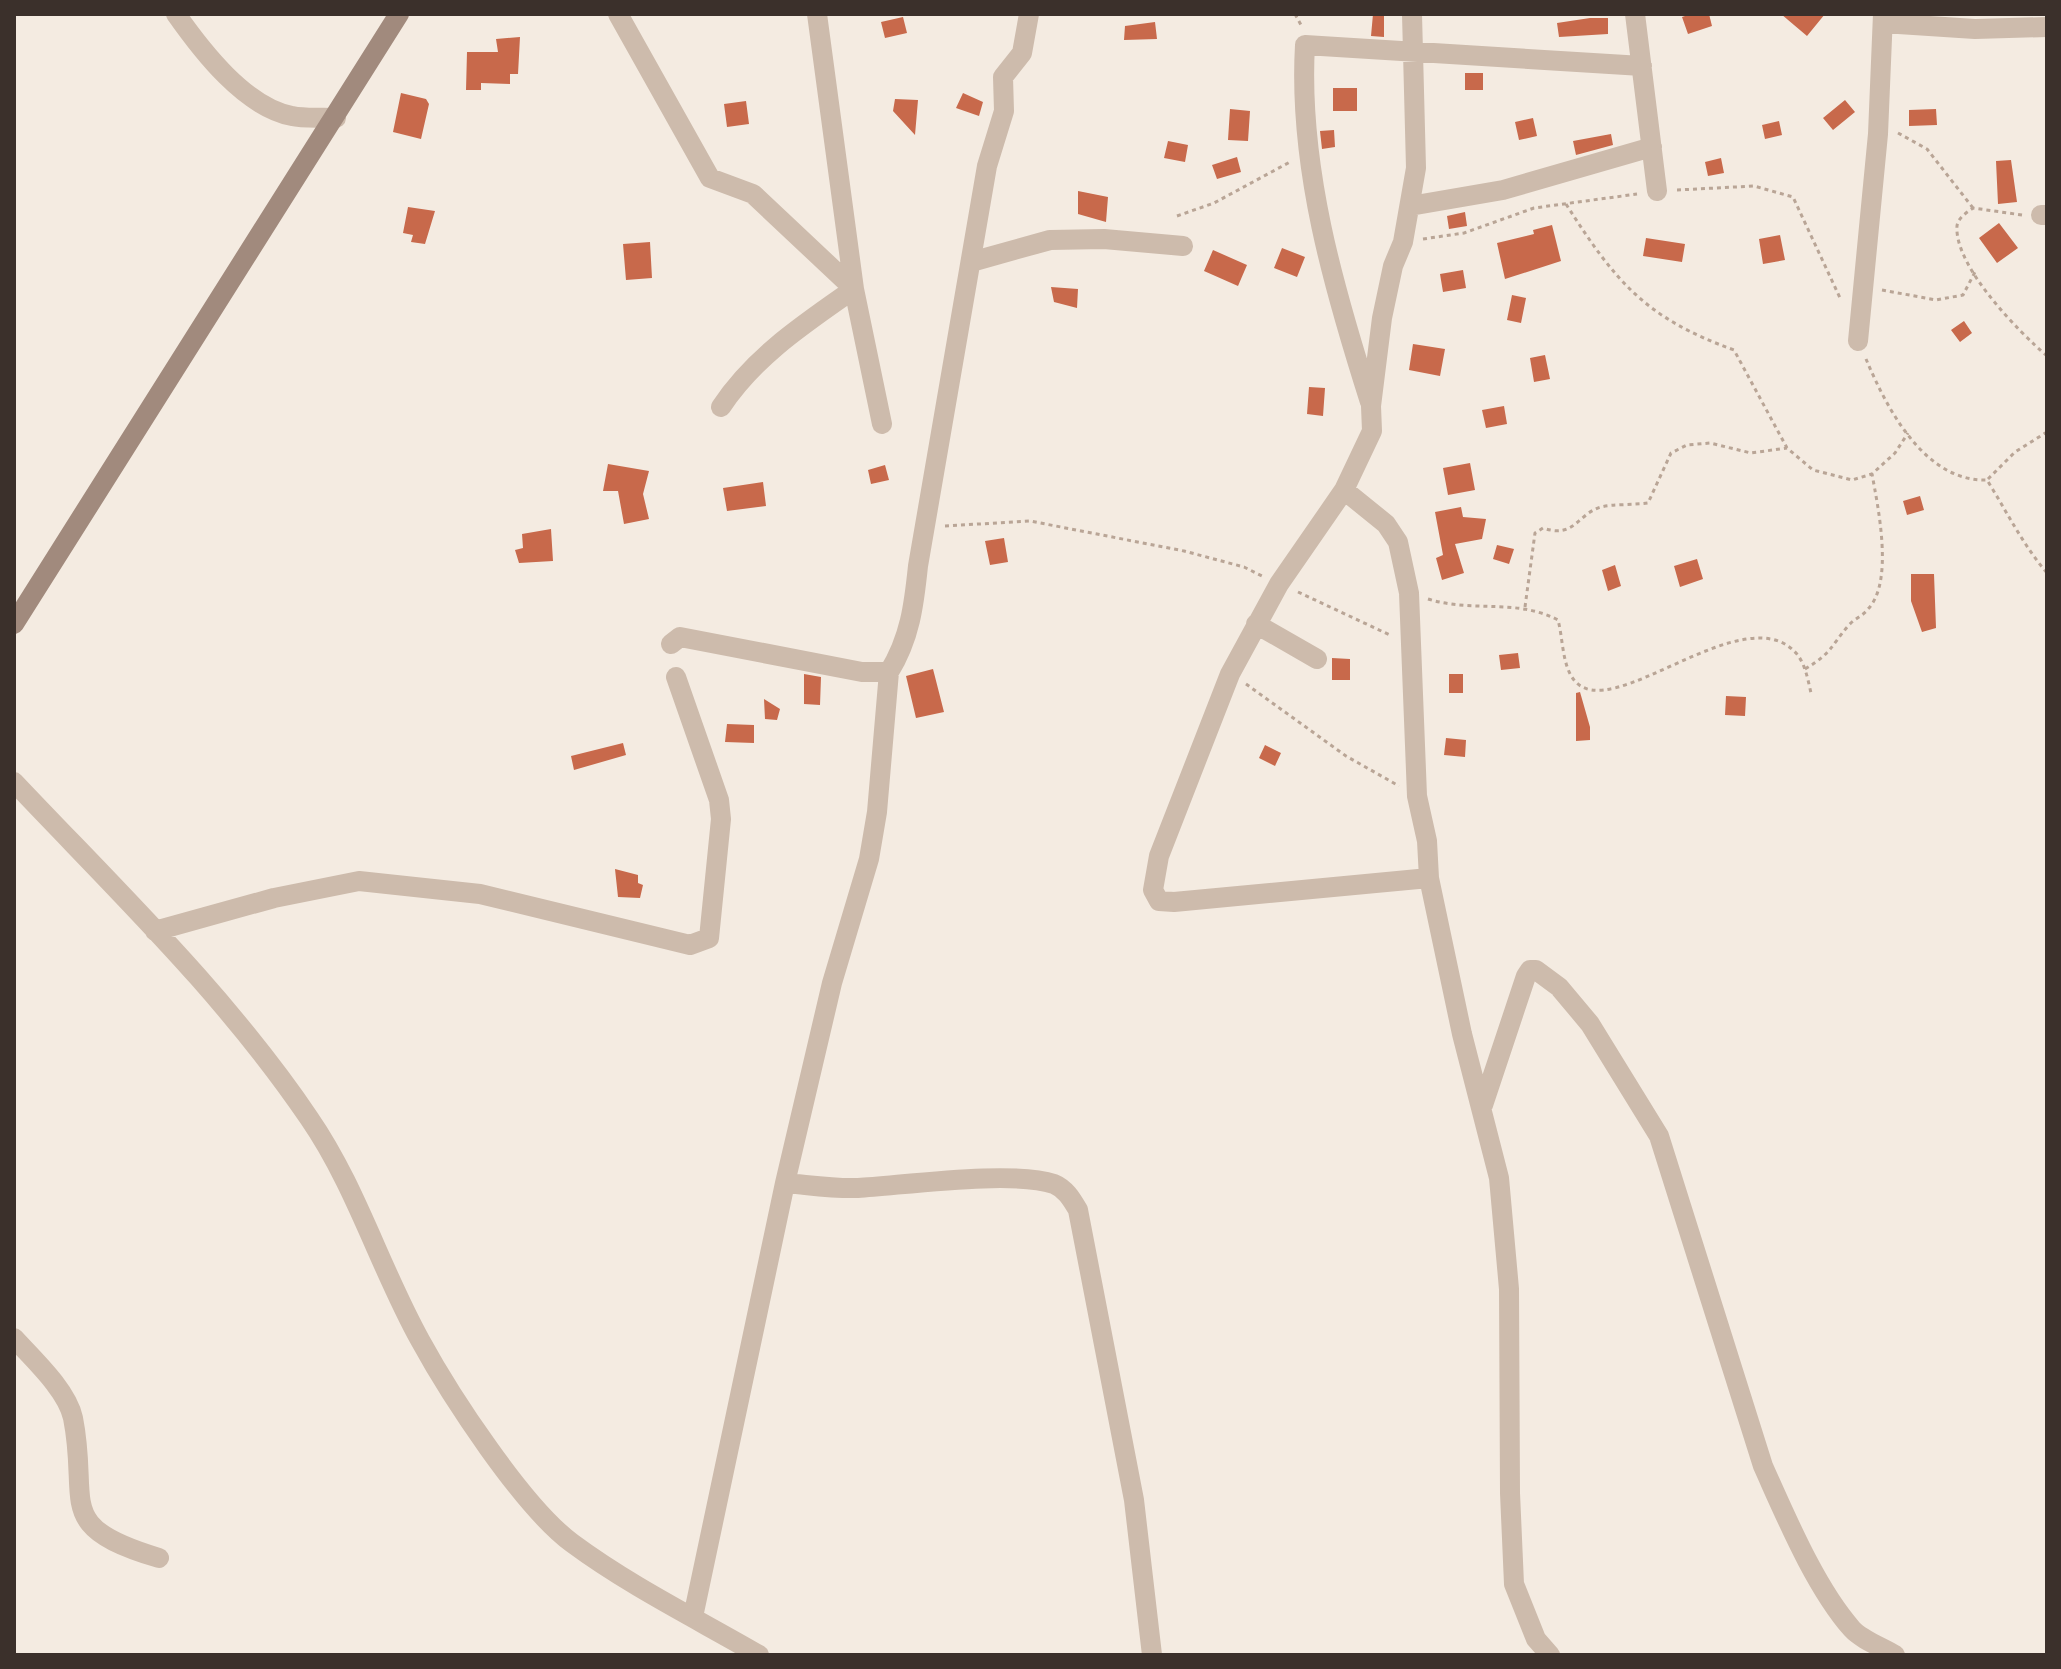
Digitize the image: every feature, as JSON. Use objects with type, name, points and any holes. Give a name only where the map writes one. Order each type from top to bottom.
[{"type":"main road","points":[[15,620],[336,118],[392,18]]},
{"type":"street","points":[[176,14],[221,72],[273,110],[293,117],[336,118]]},
{"type":"street","points":[[618,14],[710,178],[753,194],[854,289]]},
{"type":"street","points":[[817,14],[854,289],[882,424]]},
{"type":"street","points":[[693,1617],[785,1183],[832,983],[869,859],[877,812],[889,672],[910,627],[987,166],[1004,111],[1003,77],[1022,53],[1029,14]]},
{"type":"street","points":[[1412,14],[1418,142],[1403,242],[1393,266],[1382,318],[1371,406],[1372,431],[1344,490],[1279,584],[1230,674],[1159,856],[1153,890],[1159,901],[1429,878]]},
{"type":"street","points":[[1635,14],[1657,191]]},
{"type":"street","points":[[1858,341],[1879,110],[1883,18],[1975,29],[2047,27]]},
{"type":"street","points":[[1371,406],[1346,327],[1326,243],[1310,149],[1305,45],[1642,66]]},
{"type":"street","points":[[1410,206],[1503,190],[1652,147]]},
{"type":"street","points":[[971,262],[1050,240],[1104,239],[1183,246]]},
{"type":"street","points":[[721,407],[741,376],[854,289]]},
{"type":"street","points":[[1344,490],[1386,524],[1398,542],[1409,593],[1414,646],[1417,796],[1427,841],[1429,878],[1462,1034],[1499,1178],[1509,1289],[1510,1493],[1514,1584],[1536,1639],[1550,1655]]},
{"type":"street","points":[[1256,624],[1317,659]]},
{"type":"street","points":[[671,644],[680,637],[862,672],[889,672]]},
{"type":"street","points":[[155,931],[300,891],[359,881],[480,894],[690,945],[705,942],[709,938],[721,819],[719,800],[676,677]]},
{"type":"street","points":[[14,782],[213,992],[310,1119],[340,1171],[420,1340],[503,1464],[570,1542],[759,1655]]},
{"type":"street","points":[[1483,1107],[1526,976],[1530,970],[1536,970],[1559,987],[1590,1024],[1659,1136],[1763,1466],[1780,1503],[1849,1625],[1895,1655]]},
{"type":"street","points":[[785,1183],[854,1188],[970,1180],[1039,1181],[1057,1185],[1069,1195],[1078,1210],[1134,1500],[1152,1655]]},
{"type":"street","points":[[14,1338],[39,1366],[72,1415],[79,1504],[84,1518],[123,1547],[159,1558]]},
{"type":"path","points":[[1879,110],[1901,136],[1927,149],[1973,208]]},
{"type":"path","points":[[1177,216],[1214,203],[1268,176],[1310,149]]},
{"type":"path","points":[[1403,242],[1464,233],[1534,208],[1657,191],[1754,186],[1793,197],[1843,305]]},
{"type":"path","points":[[1566,204],[1587,239],[1620,283],[1643,304],[1700,338],[1734,350],[1787,448],[1813,470],[1852,480],[1872,474],[1895,453],[1908,433]]},
{"type":"path","points":[[2044,215],[1973,208],[1961,217],[1957,226],[1960,245],[1975,272],[2003,312],[2047,356]]},
{"type":"path","points":[[1862,294],[1878,290],[1936,300],[1963,295],[1975,272]]},
{"type":"path","points":[[1858,341],[1898,421],[1936,466],[1987,480],[2016,525],[2025,547],[2047,573]]},
{"type":"path","points":[[1987,480],[2015,452],[2047,432]]},
{"type":"path","points":[[1525,608],[1535,533],[1543,528],[1556,532],[1579,525],[1601,507],[1648,503],[1671,453],[1687,445],[1710,443],[1751,453],[1787,448]]},
{"type":"path","points":[[1805,669],[1829,655],[1849,624],[1870,608],[1877,589],[1883,536],[1872,474]]},
{"type":"path","points":[[925,529],[1030,521],[1199,555],[1244,567],[1414,646]]},
{"type":"path","points":[[1409,593],[1477,607],[1525,608],[1558,620],[1567,664],[1574,680],[1583,686],[1609,689],[1637,683],[1662,668],[1743,638],[1768,638],[1795,652],[1805,669],[1811,693]]},
{"type":"path","points":[[1230,674],[1346,756],[1417,796]]},
{"type":"building","points":[[1373,14],[1384,14],[1384,37],[1371,36]]},
{"type":"building","points":[[1709,14],[1712,26],[1688,34],[1682,17]]},
{"type":"building","points":[[1781,14],[1825,14],[1807,36]]},
{"type":"building","points":[[903,17],[907,33],[885,38],[881,22]]},
{"type":"building","points":[[1608,18],[1608,34],[1559,37],[1557,23]]},
{"type":"building","points":[[1155,22],[1157,39],[1124,40],[1125,26]]},
{"type":"building","points":[[520,37],[518,74],[510,74],[510,84],[481,83],[481,90],[466,90],[467,52],[498,52],[496,39]]},
{"type":"building","points":[[1465,73],[1483,73],[1483,90],[1465,90]]},
{"type":"building","points":[[1333,88],[1357,88],[1357,111],[1333,111]]},
{"type":"building","points":[[401,93],[426,99],[429,104],[421,139],[393,132]]},
{"type":"building","points":[[963,93],[983,102],[979,116],[956,108]]},
{"type":"building","points":[[895,99],[918,100],[915,135],[893,111]]},
{"type":"building","points":[[1845,100],[1855,112],[1833,130],[1823,118]]},
{"type":"building","points":[[746,101],[749,124],[727,127],[724,104]]},
{"type":"building","points":[[1230,109],[1250,111],[1248,141],[1228,140]]},
{"type":"building","points":[[1936,109],[1937,125],[1909,126],[1909,110]]},
{"type":"building","points":[[1533,118],[1537,136],[1519,140],[1515,122]]},
{"type":"building","points":[[1779,121],[1782,135],[1765,139],[1762,125]]},
{"type":"building","points":[[1334,130],[1335,147],[1322,149],[1320,131]]},
{"type":"building","points":[[1611,134],[1613,145],[1576,155],[1573,141]]},
{"type":"building","points":[[1168,141],[1188,145],[1185,162],[1164,158]]},
{"type":"building","points":[[1237,157],[1241,172],[1217,179],[1212,165]]},
{"type":"building","points":[[1721,158],[1724,173],[1708,176],[1705,162]]},
{"type":"building","points":[[2011,160],[2017,202],[1998,204],[1996,161]]},
{"type":"building","points":[[1078,191],[1108,197],[1106,222],[1078,214]]},
{"type":"building","points":[[408,207],[435,211],[425,244],[411,242],[413,235],[403,233]]},
{"type":"building","points":[[1465,212],[1467,226],[1449,229],[1447,216]]},
{"type":"building","points":[[1999,223],[2018,248],[1997,263],[1979,238]]},
{"type":"building","points":[[1552,225],[1561,261],[1505,279],[1497,243],[1534,234],[1533,230]]},
{"type":"building","points":[[1780,235],[1785,260],[1763,264],[1759,239]]},
{"type":"building","points":[[1646,238],[1685,244],[1682,262],[1643,256]]},
{"type":"building","points":[[650,242],[652,278],[626,280],[623,244]]},
{"type":"building","points":[[1282,248],[1305,257],[1297,277],[1274,268]]},
{"type":"building","points":[[1213,250],[1247,265],[1238,286],[1204,271]]},
{"type":"building","points":[[1463,270],[1466,288],[1443,292],[1440,274]]},
{"type":"building","points":[[1051,287],[1078,289],[1077,308],[1054,302]]},
{"type":"building","points":[[1512,295],[1526,298],[1521,323],[1507,320]]},
{"type":"building","points":[[1964,321],[1972,333],[1960,342],[1951,330]]},
{"type":"building","points":[[1413,344],[1445,349],[1440,376],[1409,370]]},
{"type":"building","points":[[1545,355],[1550,379],[1534,382],[1530,358]]},
{"type":"building","points":[[1309,387],[1325,388],[1323,416],[1307,414]]},
{"type":"building","points":[[1504,406],[1507,424],[1486,428],[1482,410]]},
{"type":"building","points":[[1470,463],[1475,490],[1448,495],[1443,468]]},
{"type":"building","points":[[608,464],[649,471],[643,494],[649,519],[624,524],[618,491],[603,491]]},
{"type":"building","points":[[885,465],[889,480],[871,484],[868,470]]},
{"type":"building","points":[[763,482],[766,506],[727,511],[723,488]]},
{"type":"building","points":[[1920,496],[1924,510],[1907,515],[1903,501]]},
{"type":"building","points":[[1461,507],[1463,517],[1486,519],[1482,539],[1455,544],[1464,573],[1442,580],[1436,558],[1443,555],[1435,512]]},
{"type":"building","points":[[551,529],[553,561],[519,563],[515,550],[523,548],[522,534]]},
{"type":"building","points":[[1004,538],[1008,562],[990,565],[985,541]]},
{"type":"building","points":[[1497,545],[1514,549],[1509,564],[1493,559]]},
{"type":"building","points":[[1697,559],[1703,579],[1680,587],[1674,566]]},
{"type":"building","points":[[1615,565],[1621,586],[1608,591],[1602,570]]},
{"type":"building","points":[[1911,574],[1934,574],[1936,628],[1922,632],[1911,601]]},
{"type":"building","points":[[1518,653],[1520,668],[1501,670],[1499,655]]},
{"type":"building","points":[[1332,658],[1350,659],[1350,680],[1332,680]]},
{"type":"building","points":[[933,669],[944,712],[916,718],[906,676]]},
{"type":"building","points":[[804,674],[821,677],[820,705],[804,704]]},
{"type":"building","points":[[1449,674],[1463,674],[1463,693],[1449,693]]},
{"type":"building","points":[[1580,692],[1590,727],[1590,740],[1576,741],[1576,693]]},
{"type":"building","points":[[1726,696],[1746,697],[1745,716],[1725,715]]},
{"type":"building","points":[[764,699],[780,709],[777,720],[765,719]]},
{"type":"building","points":[[727,724],[754,725],[754,743],[725,742]]},
{"type":"building","points":[[1446,738],[1466,740],[1465,757],[1444,755]]},
{"type":"building","points":[[623,743],[626,755],[574,770],[571,756]]},
{"type":"building","points":[[1265,745],[1281,753],[1275,766],[1259,758]]},
{"type":"building","points":[[615,869],[638,875],[638,883],[643,885],[640,898],[618,897]]}]
